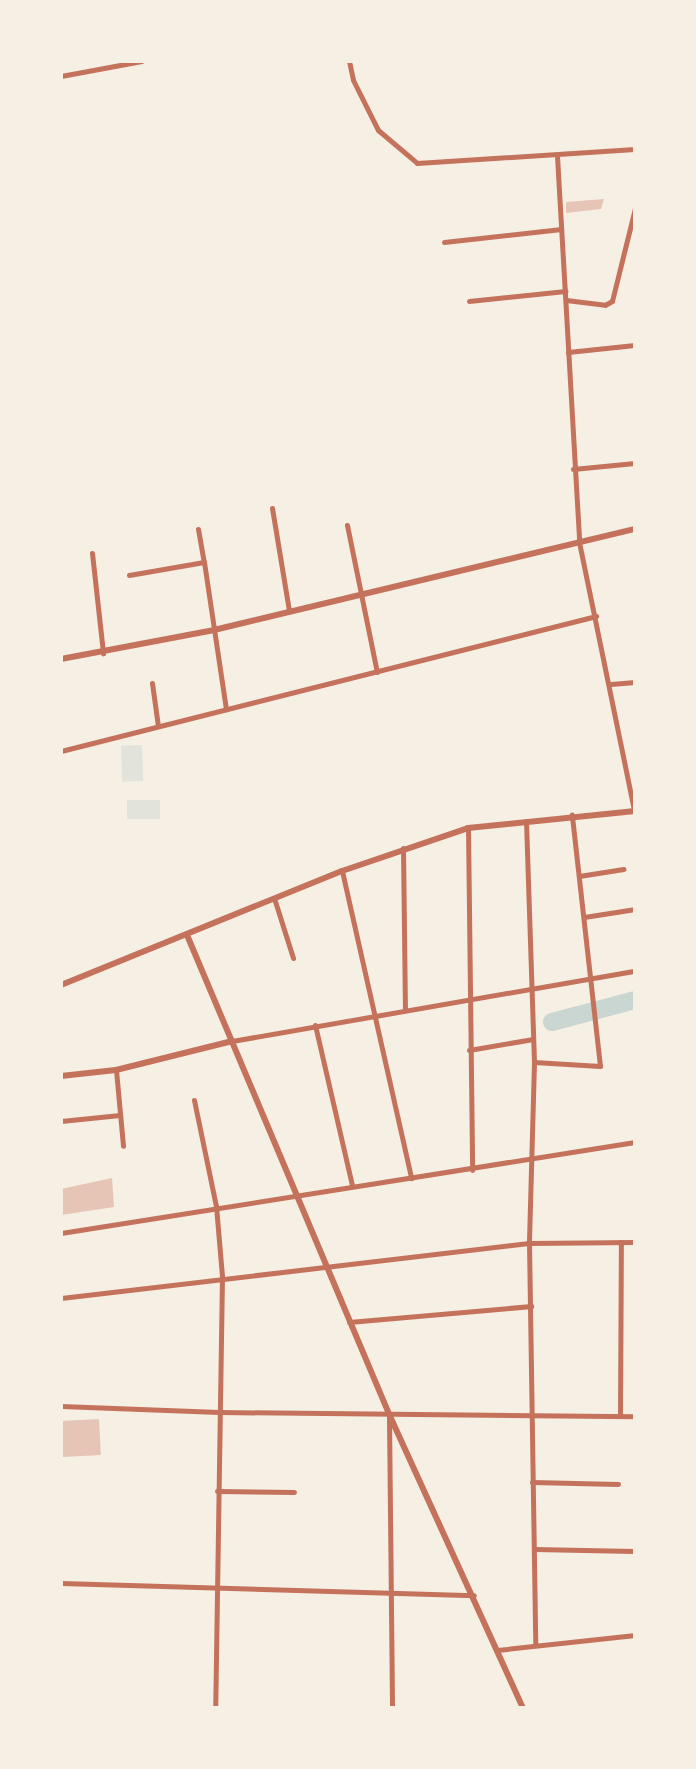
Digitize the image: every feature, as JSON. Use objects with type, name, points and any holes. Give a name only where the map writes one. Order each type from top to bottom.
[{"type":"street","points":[[61,76],[142,61]]},
{"type":"street","points":[[349,61],[353,80],[377,130],[417,163],[635,149]]},
{"type":"street","points":[[61,985],[342,871],[468,828],[572,815],[634,811],[611,684],[579,542],[557,156]]},
{"type":"street","points":[[566,300],[605,305],[612,301],[635,208]]},
{"type":"street","points":[[443,242],[561,229]]},
{"type":"street","points":[[469,302],[565,291]]},
{"type":"street","points":[[568,352],[635,345]]},
{"type":"street","points":[[573,469],[635,463]]},
{"type":"street","points":[[272,508],[289,611]]},
{"type":"street","points":[[347,525],[377,672]]},
{"type":"street","points":[[61,659],[214,630],[635,528]]},
{"type":"street","points":[[198,529],[226,709]]},
{"type":"street","points":[[92,552],[103,653]]},
{"type":"street","points":[[129,575],[204,562]]},
{"type":"street","points":[[61,751],[596,616]]},
{"type":"street","points":[[611,684],[635,682]]},
{"type":"street","points":[[152,684],[158,726]]},
{"type":"street","points":[[534,1062],[600,1066],[572,815]]},
{"type":"street","points":[[526,820],[534,1062],[529,1243],[535,1644]]},
{"type":"street","points":[[468,828],[472,1170]]},
{"type":"street","points":[[403,848],[405,1010]]},
{"type":"street","points":[[579,876],[623,869]]},
{"type":"street","points":[[342,871],[411,1178]]},
{"type":"street","points":[[274,898],[293,958]]},
{"type":"street","points":[[584,917],[635,909]]},
{"type":"street","points":[[187,934],[299,1193],[349,1322],[523,1708]]},
{"type":"street","points":[[61,1076],[116,1070],[232,1041],[374,1014],[635,971]]},
{"type":"street","points":[[315,1025],[352,1185]]},
{"type":"street","points":[[469,1050],[533,1040]]},
{"type":"street","points":[[116,1070],[123,1146]]},
{"type":"street","points":[[194,1101],[216,1206],[222,1276],[215,1708]]},
{"type":"street","points":[[61,1121],[120,1115]]},
{"type":"street","points":[[61,1233],[216,1206],[472,1170],[635,1142]]},
{"type":"street","points":[[620,1415],[621,1241]]},
{"type":"street","points":[[61,1298],[222,1276],[326,1267],[529,1243],[635,1242]]},
{"type":"street","points":[[349,1322],[531,1306]]},
{"type":"street","points":[[61,1406],[219,1412],[635,1416]]},
{"type":"street","points":[[389,1414],[394,1595],[392,1708]]},
{"type":"street","points":[[532,1482],[618,1484]]},
{"type":"street","points":[[217,1491],[293,1492]]},
{"type":"street","points":[[534,1549],[634,1551]]},
{"type":"street","points":[[61,1583],[394,1595],[474,1595]]},
{"type":"street","points":[[497,1650],[635,1635]]},
{"type":"shaded area","points":[[142,745],[143,781],[122,782],[121,746]]},
{"type":"shaded area","points":[[127,800],[160,800],[160,819],[127,819]]},
{"type":"building","points":[[604,199],[601,209],[566,213],[566,202]]},
{"type":"building","points":[[112,1178],[114,1207],[61,1215],[61,1189]]},
{"type":"building","points":[[99,1419],[101,1455],[63,1457],[61,1421]]},
{"type":"waterway","points":[[552,1022],[635,1000]]}]
